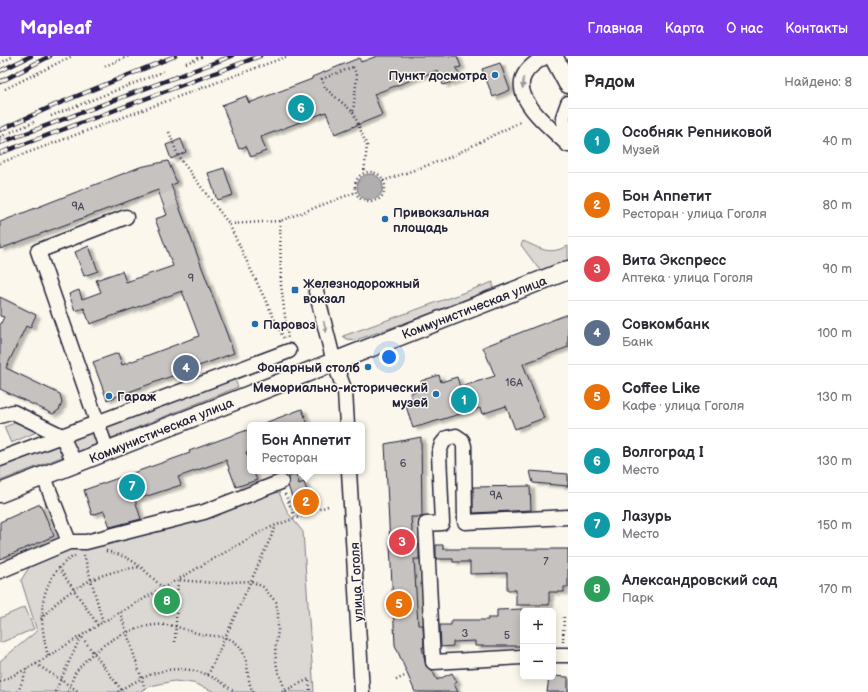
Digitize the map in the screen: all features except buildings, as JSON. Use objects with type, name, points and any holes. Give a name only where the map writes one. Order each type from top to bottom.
[{"type":"main road","points":[[553,56],[568,84]]},
{"type":"main road","name":"Коммунистическая улица","points":[[0,493],[568,270]]},
{"type":"street","points":[[547,56],[532,64],[524,72],[522,82],[523,93],[529,106],[568,145]]},
{"type":"street","points":[[568,103],[563,117],[568,142]]},
{"type":"street","points":[[107,452],[38,251],[126,218]]},
{"type":"street","points":[[316,291],[334,362],[345,391],[347,422]]},
{"type":"street","points":[[0,459],[289,351]]},
{"type":"street","points":[[0,416],[13,412],[62,436],[75,464]]},
{"type":"street","points":[[520,657],[433,662],[426,524],[442,523],[439,453],[442,444],[447,438],[456,436],[462,440],[464,446],[465,522],[568,517]]},
{"type":"street","name":"улица Гоголя","points":[[350,474],[362,692]]},
{"type":"street","points":[[44,477],[69,542]]},
{"type":"street","points":[[0,571],[69,542],[86,542],[204,512],[280,482]]},
{"type":"path","points":[[0,63],[14,56]]},
{"type":"path","points":[[5,89],[72,56]]},
{"type":"path","points":[[105,66],[129,56]]},
{"type":"path","points":[[186,63],[204,56]]},
{"type":"path","points":[[0,163],[288,56]]},
{"type":"path","points":[[353,112],[357,76],[353,67],[322,79],[325,88],[353,112],[367,146],[364,173],[356,183],[356,192],[364,201],[377,200],[384,190],[383,181],[373,173],[364,173]]},
{"type":"path","points":[[51,116],[165,72]]},
{"type":"path","points":[[383,181],[448,158],[522,121]]},
{"type":"path","points":[[0,137],[34,122]]},
{"type":"path","points":[[169,132],[178,156],[229,224],[289,351]]},
{"type":"path","points":[[229,224],[280,221],[356,192]]},
{"type":"path","points":[[280,221],[281,285],[289,351]]},
{"type":"path","points":[[280,482],[295,517]]},
{"type":"path","points":[[0,682],[36,664],[120,612],[276,525],[328,506]]},
{"type":"path","points":[[208,675],[276,525]]},
{"type":"path","points":[[100,551],[124,555],[141,567],[163,588]]},
{"type":"path","points":[[48,656],[41,619],[42,601],[49,583],[58,568],[71,558],[89,552]]},
{"type":"path","points":[[84,553],[103,622]]},
{"type":"path","points":[[41,619],[54,603],[73,589],[91,580],[117,571],[141,567]]},
{"type":"path","points":[[58,568],[98,625]]},
{"type":"path","points":[[178,580],[215,583],[250,581],[262,587],[276,602],[278,631],[275,651],[277,668],[285,691],[309,679],[310,692]]},
{"type":"path","points":[[175,642],[178,580]]},
{"type":"path","points":[[120,612],[146,692]]},
{"type":"path","points":[[561,655],[564,614]]},
{"type":"path","points":[[68,692],[75,674],[93,652],[127,633],[149,627],[166,625],[206,635],[225,637],[235,643],[245,654],[253,692]]},
{"type":"path","points":[[81,636],[121,691],[142,678],[164,669],[186,668],[222,681],[234,692]]},
{"type":"path","points":[[55,692],[81,636]]},
{"type":"path","points":[[36,664],[78,691]]},
{"type":"path","points":[[18,692],[27,668]]},
{"type":"path","points":[[396,680],[408,675]]},
{"type":"shaded area","points":[[370,174],[379,178],[383,187],[379,196],[370,200],[361,196],[357,187],[361,178]]},
{"type":"shaded area","points":[[523,241],[549,251],[568,246],[568,264],[543,271],[538,268],[521,245]]},
{"type":"shaded area","points":[[493,282],[493,290],[490,293],[356,340],[347,339],[343,336]]},
{"type":"shaded area","points":[[233,375],[238,387],[111,438],[106,427]]},
{"type":"shaded area","points":[[20,421],[39,431],[11,443],[4,427]]},
{"type":"shaded area","points":[[93,429],[99,443],[77,452],[71,438]]},
{"type":"shaded area","points":[[58,441],[64,456],[0,481],[0,463]]},
{"type":"shaded area","points":[[277,488],[288,513],[303,532],[314,692],[215,692],[193,683],[174,681],[150,686],[139,692],[0,692],[0,661],[37,631],[21,580],[30,566],[68,547]]},
{"type":"shaded area","points":[[25,607],[34,629],[0,643],[0,618]]},
{"type":"tunnel","points":[[163,202],[175,197]]},
{"type":"railway","points":[[0,71],[31,56]]},
{"type":"railway","points":[[0,82],[50,56]]},
{"type":"railway","points":[[0,130],[55,105],[175,56]]},
{"type":"railway","points":[[0,143],[232,56]]},
{"type":"railway","points":[[0,153],[260,56]]},
{"type":"place","name":"Пункт досмотра","points":[[495,75]]},
{"type":"place","name":"Волгоград I","points":[[301,108]]},
{"type":"place","name":"Привокзальная площадь","points":[[385,219]]},
{"type":"place","name":"Железнодорожный вокзал","points":[[295,290]]},
{"type":"place","name":"Паровоз","points":[[255,324]]},
{"type":"place","name":"Фонарный столб","points":[[368,367]]},
{"type":"place","name":"Совкомбанк","points":[[186,368]]},
{"type":"place","name":"Мемориально-исторический музей","points":[[436,394]]},
{"type":"place","name":"Гараж","points":[[109,396]]},
{"type":"place","name":"Особняк Репниковой","points":[[464,400]]},
{"type":"place","name":"Лазурь","points":[[132,487]]},
{"type":"place","name":"Бон Аппетит","points":[[306,502]]},
{"type":"place","name":"Вита Экспресс","points":[[402,542]]},
{"type":"place","name":"Александровский сад","points":[[167,601]]},
{"type":"place","name":"Coffee Like","points":[[399,604]]}]
